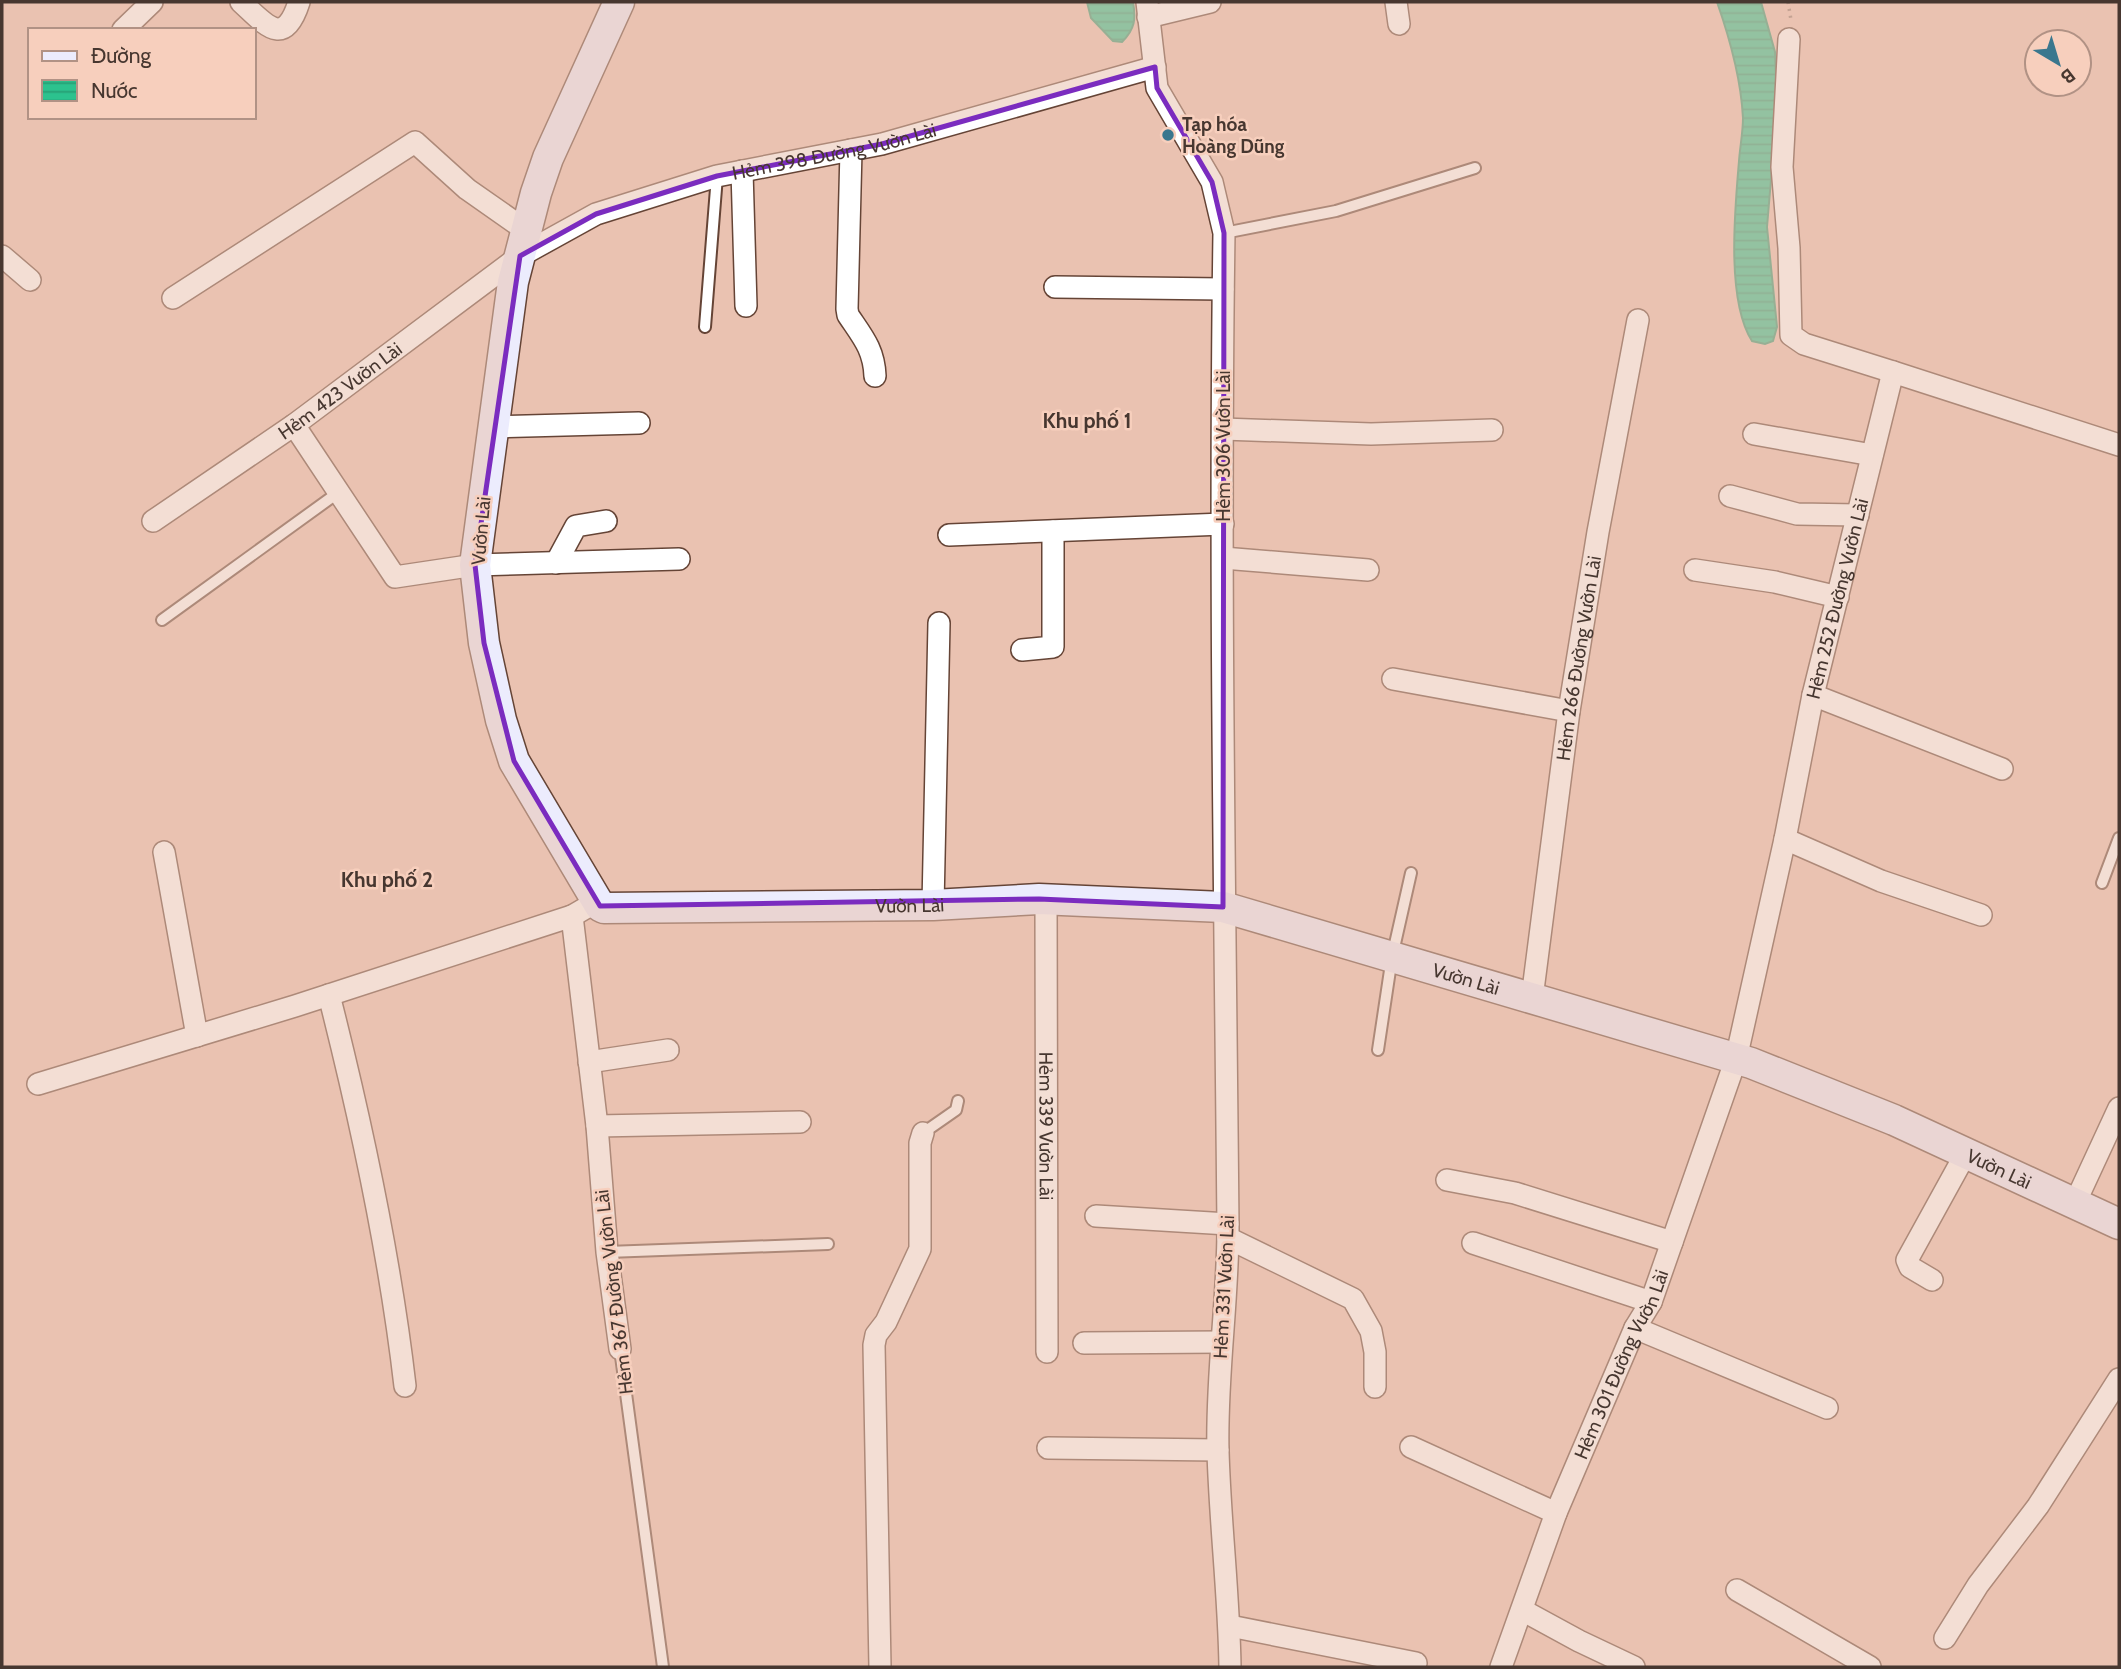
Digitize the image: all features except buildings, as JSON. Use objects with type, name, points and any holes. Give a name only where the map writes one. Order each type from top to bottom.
[{"type":"main road","name":"Vườn Lài","points":[[619,2],[548,158],[513,282],[475,565],[484,643],[501,720],[514,761],[584,909],[933,905],[1046,900],[1223,907],[1736,1059],[1894,1120],[2119,1224]]},
{"type":"street","points":[[125,28],[152,2]]},
{"type":"street","points":[[241,2],[275,30],[282,29],[294,19],[299,2]]},
{"type":"street","points":[[1147,9],[1210,2]]},
{"type":"street","points":[[1396,2],[1399,24]]},
{"type":"street","name":"Hẻm 306 Vườn Lài","points":[[1147,9],[1157,88],[1212,183],[1224,233],[1223,907]]},
{"type":"street","points":[[1789,39],[1782,167],[1789,248],[1791,335],[1804,344],[2119,445]]},
{"type":"street","name":"Hẻm 398 Đường Vườn Lài","points":[[524,244],[596,214],[717,176],[882,144],[1155,67]]},
{"type":"street","points":[[173,298],[415,142],[524,244]]},
{"type":"street","points":[[851,150],[847,309],[848,315],[871,350],[875,376]]},
{"type":"street","points":[[742,171],[746,306]]},
{"type":"street","name":"Hẻm 423 Vườn Lài","points":[[153,521],[294,425],[524,244]]},
{"type":"street","points":[[2,256],[30,280]]},
{"type":"street","points":[[1055,286],[1223,289]]},
{"type":"street","name":"Hẻm 266 Đường Vườn Lài","points":[[1532,999],[1569,711],[1637,320]]},
{"type":"street","name":"Hẻm 252 Đường Vườn Lài","points":[[1736,1059],[1813,695],[1893,372]]},
{"type":"street","points":[[494,427],[639,423]]},
{"type":"street","points":[[294,425],[396,577],[475,565],[679,559]]},
{"type":"street","points":[[1223,429],[1371,434],[1492,430]]},
{"type":"street","points":[[1754,434],[1872,455]]},
{"type":"street","points":[[1730,496],[1797,514],[1858,515]]},
{"type":"street","points":[[556,563],[576,526],[606,520]]},
{"type":"street","points":[[950,535],[1223,524]]},
{"type":"street","points":[[1022,650],[1053,647],[1053,531]]},
{"type":"street","points":[[1223,558],[1368,570]]},
{"type":"street","points":[[1695,570],[1775,582],[1838,597]]},
{"type":"street","points":[[933,905],[939,623]]},
{"type":"street","points":[[1393,679],[1569,711]]},
{"type":"street","points":[[1813,695],[2002,769]]},
{"type":"street","points":[[1784,839],[1881,881],[1981,915]]},
{"type":"street","points":[[164,852],[195,1029]]},
{"type":"street","name":"Hẻm 339 Vườn Lài","points":[[1046,900],[1047,1352]]},
{"type":"street","name":"Hẻm 331 Vườn Lài","points":[[1223,907],[1228,1231],[1218,1450],[1230,1626],[1230,1667]]},
{"type":"street","points":[[38,1084],[195,1029],[329,995],[584,909]]},
{"type":"street","name":"Hẻm 367 Đường Vườn Lài","points":[[584,909],[589,1062],[607,1252],[620,1349]]},
{"type":"street","points":[[329,995],[347,1069],[394,1302],[405,1386]]},
{"type":"street","points":[[589,1062],[668,1051]]},
{"type":"street","name":"Hẻm 301 Đường Vườn Lài","points":[[1501,1667],[1556,1513],[1635,1328],[1651,1301],[1736,1059]]},
{"type":"street","points":[[2075,1203],[2119,1108]]},
{"type":"street","points":[[597,1126],[800,1122]]},
{"type":"street","points":[[880,1667],[874,1345],[876,1335],[886,1322],[920,1250],[920,1143],[923,1133]]},
{"type":"street","points":[[1932,1280],[1910,1267],[1907,1260],[1966,1153]]},
{"type":"street","points":[[1447,1181],[1515,1193],[1672,1242]]},
{"type":"street","points":[[1096,1216],[1228,1231],[1353,1299],[1371,1331],[1375,1352],[1375,1387]]},
{"type":"street","points":[[1473,1243],[1651,1301]]},
{"type":"street","points":[[1635,1328],[1827,1408]]},
{"type":"street","points":[[1084,1343],[1221,1342]]},
{"type":"street","points":[[1945,1638],[1978,1585],[2038,1506],[2119,1379]]},
{"type":"street","points":[[1411,1447],[1556,1513]]},
{"type":"street","points":[[1048,1448],[1218,1450]]},
{"type":"street","points":[[1737,1590],[1870,1667]]},
{"type":"street","points":[[1522,1610],[1634,1667]]},
{"type":"street","points":[[1230,1626],[1416,1663]]},
{"type":"lane","points":[[1224,233],[1336,211],[1475,168]]},
{"type":"lane","points":[[705,327],[717,176]]},
{"type":"lane","points":[[162,620],[339,492]]},
{"type":"lane","points":[[2102,883],[2119,838]]},
{"type":"lane","points":[[1378,1050],[1392,957],[1411,873]]},
{"type":"lane","points":[[923,1133],[956,1110],[958,1101]]},
{"type":"lane","points":[[607,1252],[828,1244]]},
{"type":"lane","name":"Hẻm 367 Đường Vườn Lài","points":[[620,1349],[663,1667]]},
{"type":"highlighted area","points":[[1155,67],[1157,88],[1212,182],[1224,233],[1223,907],[1039,899],[600,906],[514,761],[484,643],[475,565],[520,256],[596,214],[717,176],[882,144]]},
{"type":"water","points":[[1087,2],[1133,2],[1134,24],[1122,42],[1113,41],[1091,18]]},
{"type":"water","points":[[1717,2],[1761,2],[1775,52],[1777,108],[1767,227],[1777,327],[1773,341],[1765,344],[1752,341],[1738,302],[1734,228],[1743,118],[1734,59]]},
{"type":"place","name":"Tạp hóa Hoàng Dũng","points":[[1168,135]]},
{"type":"district","name":"Khu phố 1","points":[[1087,420]]},
{"type":"district","name":"Khu phố 2","points":[[387,879]]}]
